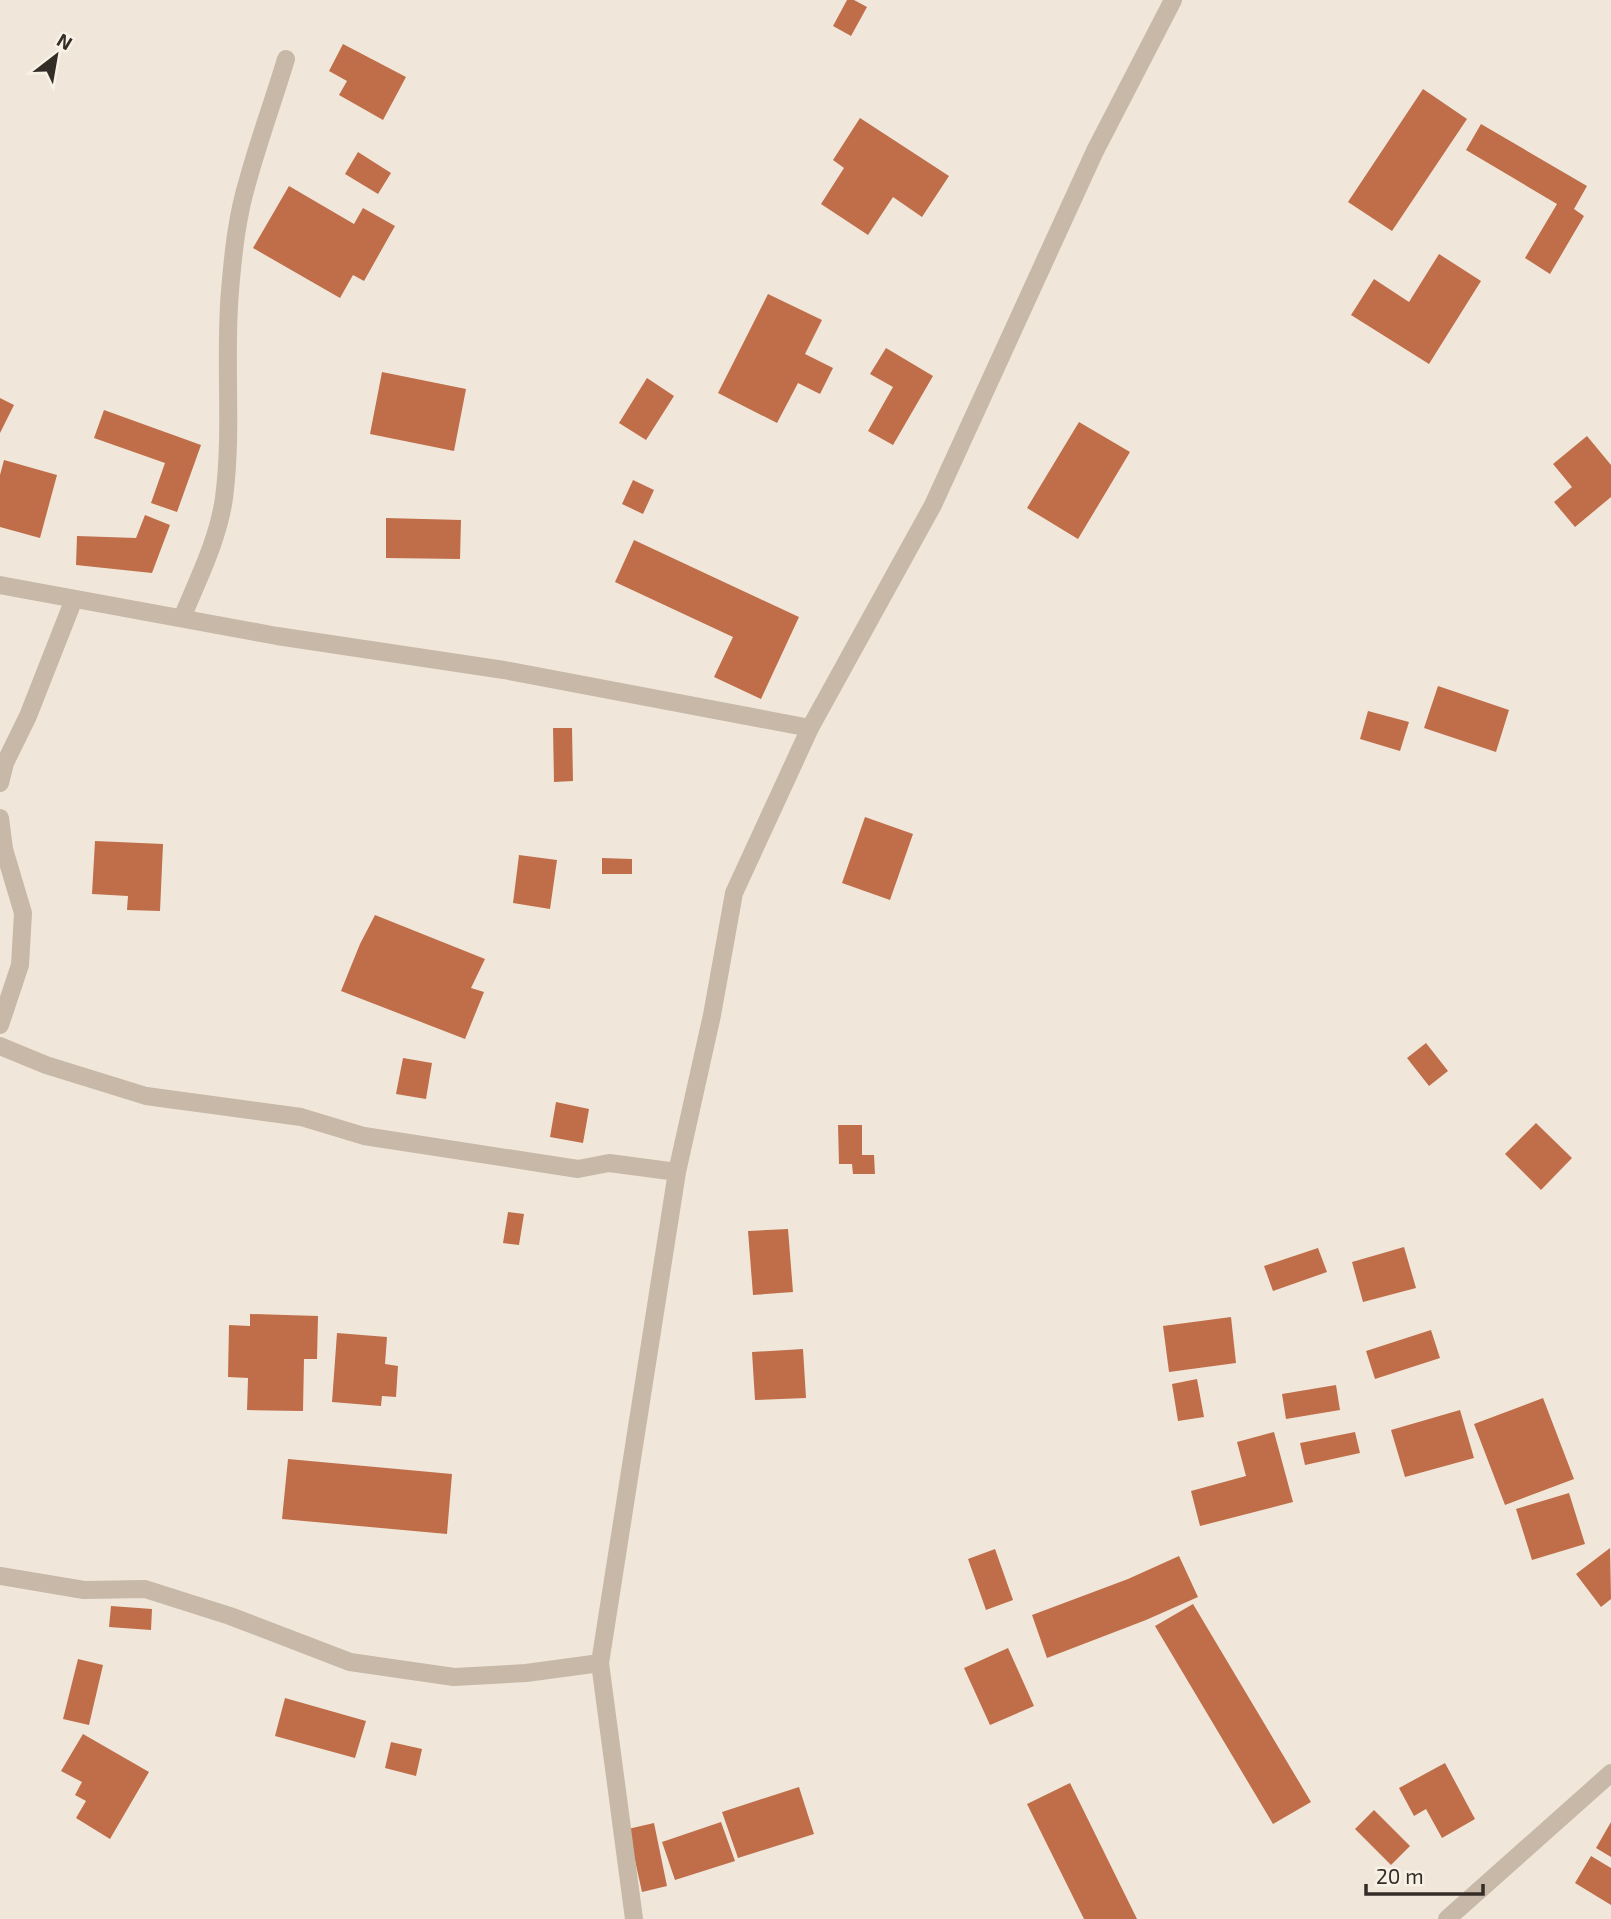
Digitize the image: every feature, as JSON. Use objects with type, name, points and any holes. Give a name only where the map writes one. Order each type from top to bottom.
[{"type":"street","points":[[634,1919],[600,1663],[677,1172],[712,1015],[734,893],[810,728],[933,505],[1095,151],[1173,0]]},
{"type":"street","points":[[182,618],[216,531],[223,498],[228,438],[226,366],[237,228],[247,180],[286,59]]},
{"type":"street","points":[[0,585],[277,636],[504,670],[810,728]]},
{"type":"street","points":[[0,783],[5,763],[37,694],[74,598]]},
{"type":"street","points":[[0,818],[4,849],[23,913],[20,965],[0,1025]]},
{"type":"street","points":[[0,1046],[46,1065],[146,1096],[301,1117],[364,1136],[578,1169],[609,1163],[677,1172]]},
{"type":"street","points":[[0,1576],[84,1590],[145,1589],[230,1616],[349,1662],[402,1670],[454,1677],[526,1673],[600,1663]]},
{"type":"street","points":[[1447,1919],[1611,1773]]},
{"type":"building","points":[[847,0],[854,0],[867,7],[851,36],[833,26]]},
{"type":"building","points":[[343,44],[406,77],[383,120],[339,95],[347,81],[329,71]]},
{"type":"building","points":[[1423,89],[1467,119],[1392,231],[1348,202]]},
{"type":"building","points":[[860,118],[949,176],[922,217],[893,197],[868,235],[821,204],[844,168],[833,160]]},
{"type":"building","points":[[1481,124],[1587,186],[1574,209],[1584,216],[1550,274],[1525,258],[1557,204],[1466,150]]},
{"type":"building","points":[[358,152],[391,173],[378,194],[345,174]]},
{"type":"building","points":[[289,186],[354,224],[363,208],[395,226],[364,281],[353,275],[340,298],[253,248]]},
{"type":"building","points":[[1439,254],[1481,281],[1429,364],[1351,315],[1374,279],[1409,302]]},
{"type":"building","points":[[768,294],[822,320],[805,354],[833,368],[820,394],[798,383],[777,423],[718,393]]},
{"type":"building","points":[[886,348],[933,376],[893,445],[868,431],[893,387],[870,374]]},
{"type":"building","points":[[382,372],[466,389],[454,451],[370,434]]},
{"type":"building","points":[[647,378],[674,396],[646,440],[619,423]]},
{"type":"building","points":[[0,398],[14,405],[0,433]]},
{"type":"building","points":[[104,410],[201,445],[177,512],[151,503],[165,463],[94,438]]},
{"type":"building","points":[[1079,422],[1130,452],[1078,539],[1027,508]]},
{"type":"building","points":[[1587,436],[1611,465],[1611,497],[1575,527],[1554,502],[1572,487],[1553,464]]},
{"type":"building","points":[[4,460],[57,475],[40,538],[0,527],[0,475]]},
{"type":"building","points":[[633,480],[654,490],[643,514],[622,504]]},
{"type":"building","points":[[145,515],[170,525],[152,573],[76,565],[77,536],[136,538]]},
{"type":"building","points":[[386,518],[461,520],[460,559],[386,558]]},
{"type":"building","points":[[634,540],[799,617],[761,699],[714,677],[733,637],[615,582]]},
{"type":"building","points":[[1438,686],[1509,710],[1496,752],[1424,728]]},
{"type":"building","points":[[1368,711],[1409,722],[1400,751],[1360,739]]},
{"type":"building","points":[[553,728],[572,728],[573,781],[554,782]]},
{"type":"building","points":[[865,817],[913,834],[890,900],[842,883]]},
{"type":"building","points":[[95,841],[163,844],[160,911],[127,910],[128,896],[92,894]]},
{"type":"building","points":[[519,855],[557,860],[550,909],[513,903]]},
{"type":"building","points":[[602,858],[632,859],[632,874],[602,874]]},
{"type":"building","points":[[375,915],[485,959],[471,988],[484,992],[465,1039],[341,991]]},
{"type":"building","points":[[1426,1043],[1448,1071],[1429,1086],[1407,1058]]},
{"type":"building","points":[[403,1058],[432,1063],[426,1099],[396,1094]]},
{"type":"building","points":[[556,1102],[589,1109],[583,1143],[550,1137]]},
{"type":"building","points":[[1536,1123],[1572,1158],[1541,1190],[1505,1154]]},
{"type":"building","points":[[838,1125],[862,1125],[862,1155],[874,1155],[875,1174],[853,1174],[852,1164],[839,1164]]},
{"type":"building","points":[[508,1212],[524,1214],[519,1245],[503,1243]]},
{"type":"building","points":[[788,1229],[793,1292],[753,1295],[748,1231]]},
{"type":"building","points":[[1404,1247],[1416,1288],[1363,1302],[1352,1262]]},
{"type":"building","points":[[1318,1248],[1327,1272],[1273,1291],[1264,1266]]},
{"type":"building","points":[[250,1314],[318,1316],[317,1359],[304,1359],[303,1411],[247,1410],[248,1378],[228,1377],[229,1325],[250,1326]]},
{"type":"building","points":[[1231,1317],[1236,1363],[1169,1372],[1163,1326]]},
{"type":"building","points":[[1431,1330],[1440,1358],[1375,1379],[1366,1351]]},
{"type":"building","points":[[337,1333],[387,1337],[385,1364],[398,1366],[396,1397],[382,1396],[381,1406],[332,1402]]},
{"type":"building","points":[[803,1349],[806,1398],[755,1400],[752,1352]]},
{"type":"building","points":[[1197,1379],[1204,1417],[1178,1421],[1172,1384]]},
{"type":"building","points":[[1336,1385],[1340,1410],[1286,1419],[1282,1394]]},
{"type":"building","points":[[1543,1398],[1574,1479],[1505,1505],[1474,1424]]},
{"type":"building","points":[[1460,1410],[1474,1458],[1405,1477],[1391,1430]]},
{"type":"building","points":[[1274,1432],[1293,1502],[1200,1526],[1191,1491],[1246,1476],[1237,1442]]},
{"type":"building","points":[[1355,1432],[1360,1453],[1305,1465],[1300,1443]]},
{"type":"building","points":[[288,1459],[452,1474],[447,1534],[282,1519]]},
{"type":"building","points":[[1569,1493],[1585,1544],[1532,1560],[1516,1509]]},
{"type":"building","points":[[1610,1548],[1611,1599],[1601,1607],[1576,1574]]},
{"type":"building","points":[[995,1549],[1013,1600],[986,1610],[968,1559]]},
{"type":"building","points":[[1179,1556],[1198,1597],[1047,1658],[1032,1615],[1128,1579]]},
{"type":"building","points":[[1193,1604],[1311,1802],[1273,1824],[1155,1626]]},
{"type":"building","points":[[111,1606],[152,1609],[151,1630],[109,1627]]},
{"type":"building","points":[[1008,1648],[1034,1706],[990,1725],[964,1668]]},
{"type":"building","points":[[78,1659],[103,1665],[89,1725],[63,1719]]},
{"type":"building","points":[[285,1698],[366,1721],[355,1758],[275,1736]]},
{"type":"building","points":[[83,1734],[149,1772],[110,1839],[76,1818],[86,1801],[75,1795],[82,1782],[61,1771]]},
{"type":"building","points":[[391,1742],[422,1749],[416,1776],[385,1768]]},
{"type":"building","points":[[1445,1763],[1475,1819],[1442,1838],[1426,1809],[1414,1816],[1399,1788]]},
{"type":"building","points":[[1070,1783],[1137,1919],[1084,1919],[1027,1804]]},
{"type":"building","points":[[799,1787],[814,1834],[738,1858],[722,1812]]},
{"type":"building","points":[[1374,1810],[1410,1846],[1391,1865],[1355,1829]]},
{"type":"building","points":[[721,1822],[735,1861],[675,1880],[662,1842]]},
{"type":"building","points":[[1611,1822],[1611,1857],[1596,1848]]},
{"type":"building","points":[[654,1823],[667,1886],[642,1892],[628,1829]]},
{"type":"building","points":[[1591,1856],[1611,1868],[1611,1905],[1575,1883]]}]
